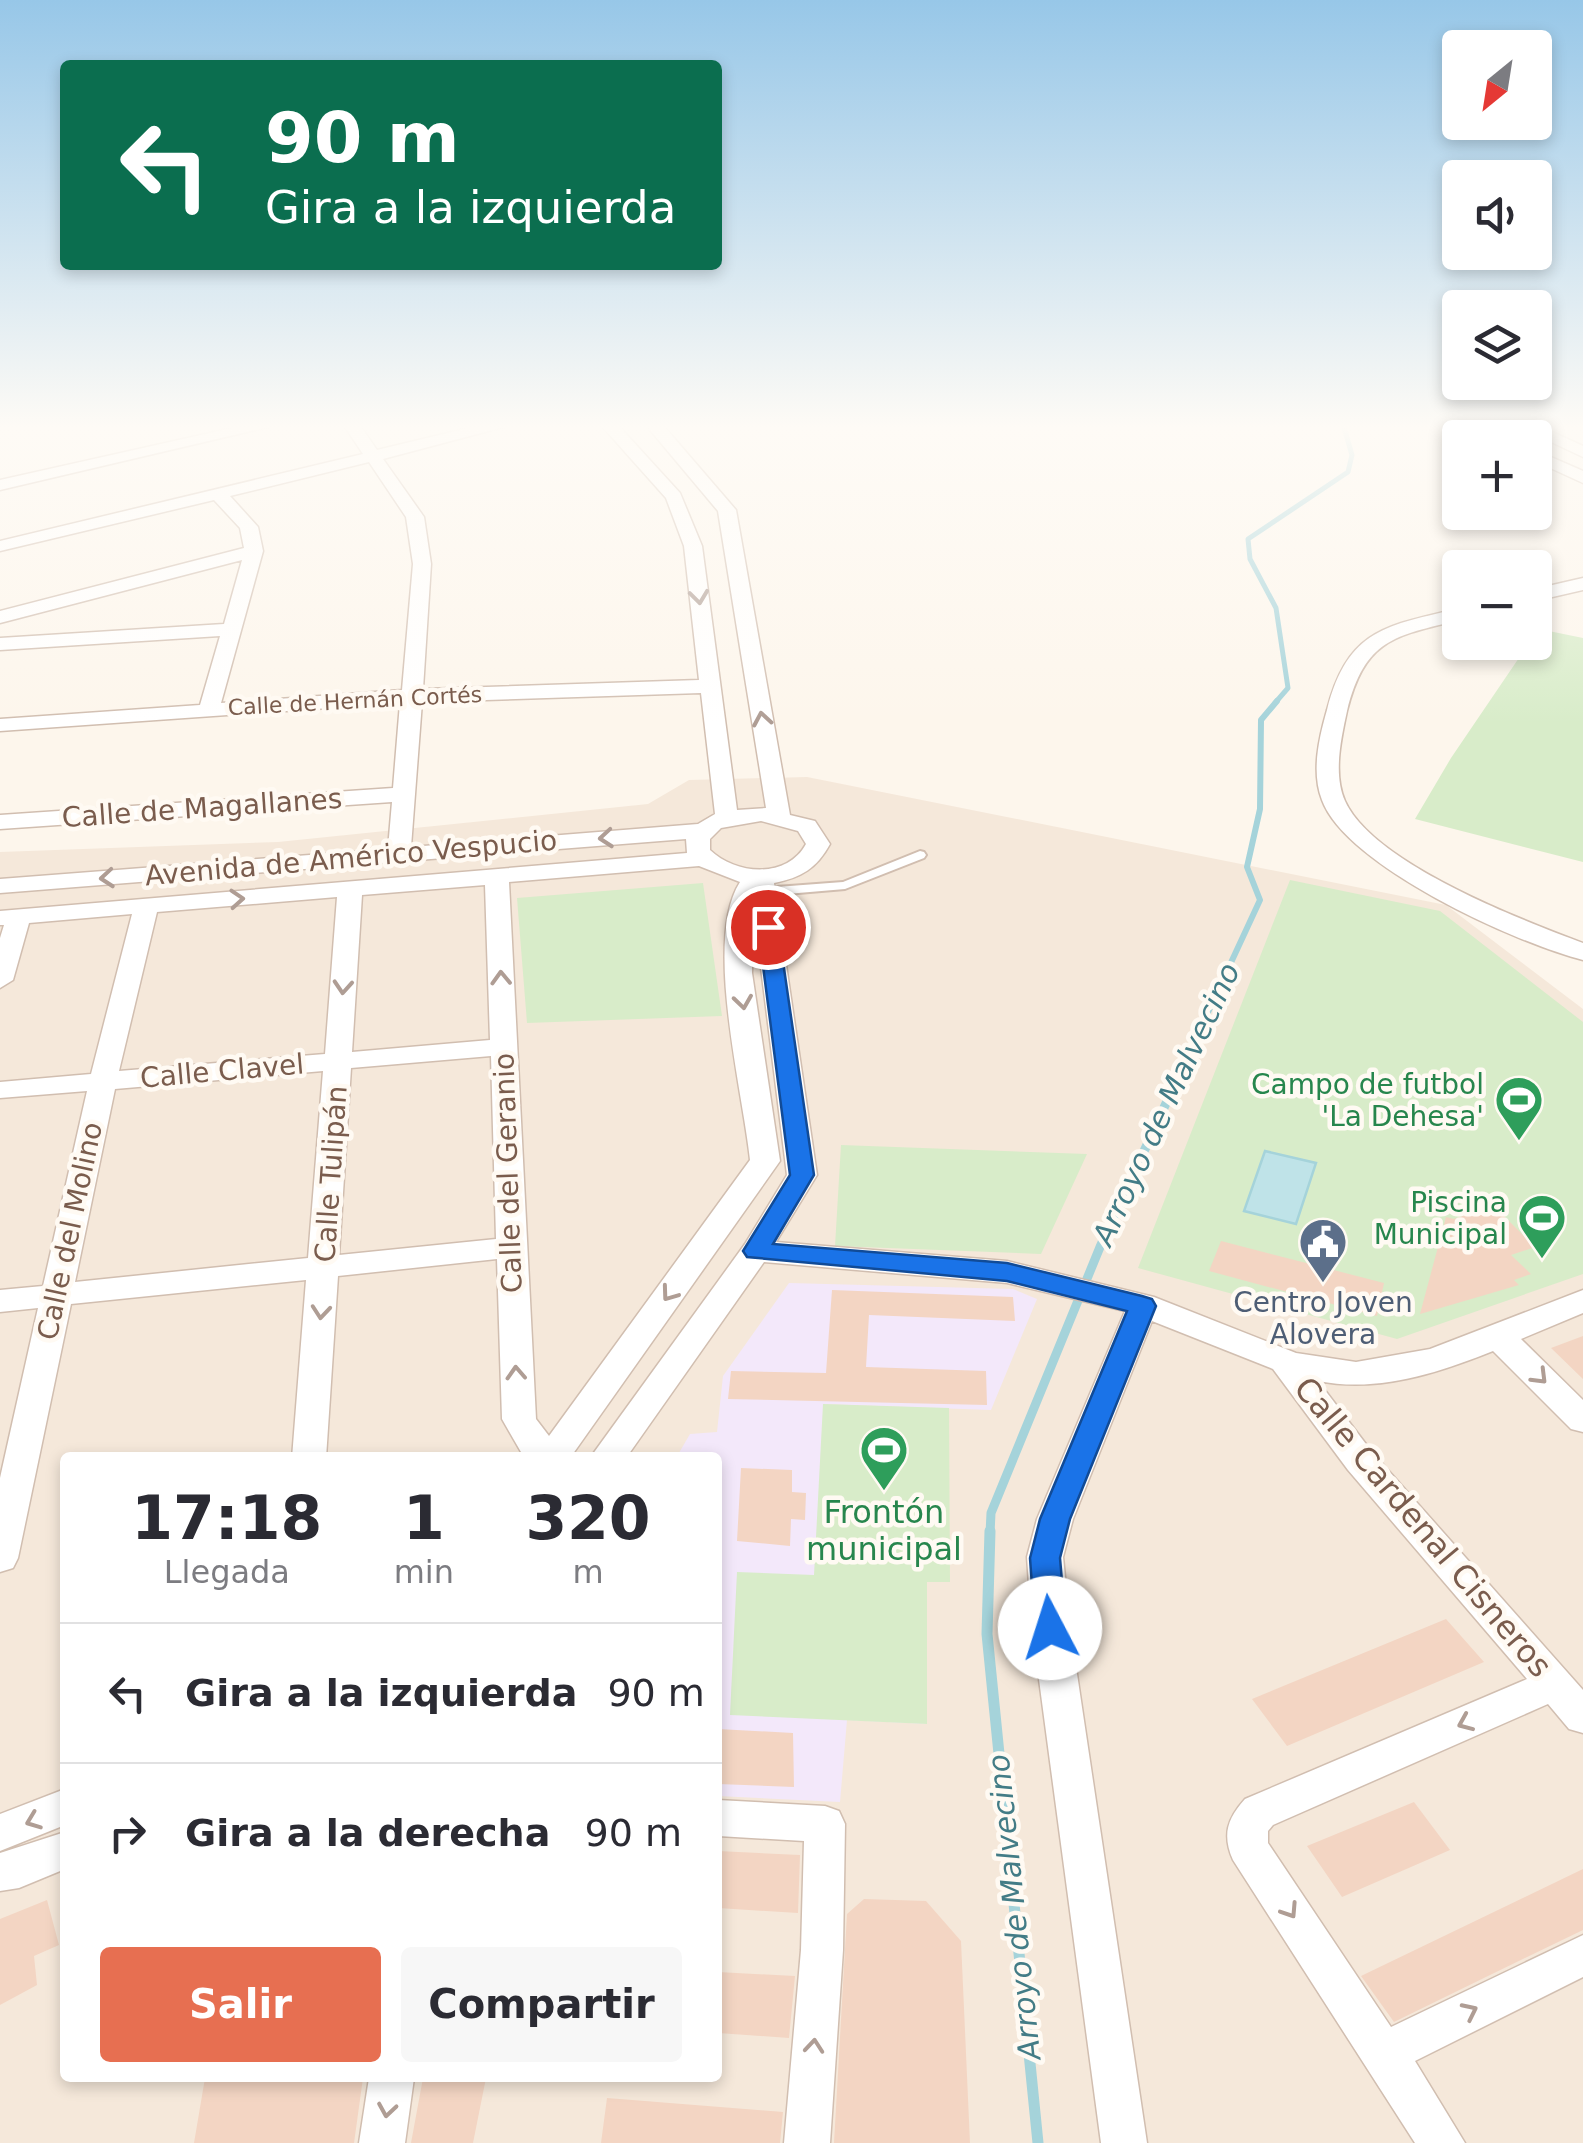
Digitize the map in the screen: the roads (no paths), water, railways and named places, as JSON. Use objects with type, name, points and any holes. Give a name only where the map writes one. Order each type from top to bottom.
[{"type":"street","points":[[0,546],[92,524]]},
{"type":"street","points":[[209,710],[254,551],[246,524]]},
{"type":"street","points":[[399,855],[422,564],[416,524]]},
{"type":"street","points":[[684,524],[692,546],[727,818]]},
{"type":"street","points":[[730,524],[778,816]]},
{"type":"street","points":[[0,617],[254,551]]},
{"type":"street","points":[[1552,591],[1583,584]]},
{"type":"street","points":[[1442,619],[1398,630],[1368,642],[1358,651],[1342,687],[1332,733],[1327,779],[1335,807],[1357,834],[1437,886],[1583,952]]},
{"type":"street","points":[[0,644],[232,630]]},
{"type":"street","name":"Calle de Hernán Cortés","points":[[0,725],[412,696],[710,686]]},
{"type":"street","name":"Calle de Magallanes","points":[[0,822],[404,794]]},
{"type":"street","points":[[554,1452],[764,1161],[736,951],[738,903],[749,887],[762,884],[796,869],[816,853],[815,835],[807,826],[778,816],[727,818],[703,831],[696,845],[702,859],[762,884]]},
{"type":"street","name":"Avenida de Américo Vespucio","points":[[0,886],[703,831]]},
{"type":"street","name":"Avenida de Américo Vespucio","points":[[10,917],[702,859]]},
{"type":"street","name":"Calle del Geranio","points":[[497,876],[509,1248],[519,1419],[533,1443],[547,1452]]},
{"type":"street","points":[[611,1452],[756,1251],[802,1175],[762,884]]},
{"type":"street","name":"Calle Tulipán","points":[[310,1452],[350,890]]},
{"type":"street","name":"Calle del Molino","points":[[0,1558],[55,1296],[146,906]]},
{"type":"street","points":[[0,980],[10,917]]},
{"type":"street","name":"Calle Clavel","points":[[0,1090],[503,1048]]},
{"type":"street","points":[[0,1302],[509,1248]]},
{"type":"street","name":"Calle Cardenal Cisneros","points":[[756,1251],[1007,1272],[1128,1301],[1284,1360],[1360,1461],[1583,1717]]},
{"type":"street","points":[[1124,2143],[1050,1628],[1045,1558],[1128,1301]]},
{"type":"street","points":[[1284,1360],[1354,1374],[1414,1366],[1583,1301]]},
{"type":"street","points":[[1496,1334],[1583,1420]]},
{"type":"street","points":[[1442,2143],[1248,1848],[1247,1826],[1259,1812],[1554,1684]]},
{"type":"street","points":[[0,1833],[60,1810]]},
{"type":"street","points":[[722,1818],[825,1824],[822,1950],[807,2143]]},
{"type":"street","points":[[0,1872],[19,1870],[60,1852]]},
{"type":"street","points":[[1382,2054],[1583,1955]]},
{"type":"street","points":[[382,2143],[391,2082]]},
{"type":"lane","points":[[762,884],[845,885],[920,855]]},
{"type":"water","points":[[1265,1151],[1316,1163],[1296,1224],[1244,1211]]},
{"type":"waterway","name":"Arroyo de Malvecino","points":[[1270,524],[1248,539],[1250,559],[1276,608],[1288,688],[1275,703]]},
{"type":"waterway","name":"Arroyo de Malvecino","points":[[1184,1064],[1260,900],[1247,867],[1260,809],[1261,720],[1277,701]]},
{"type":"waterway","name":"Arroyo de Malvecino","points":[[990,1534],[991,1513],[1100,1247],[1185,1062]]},
{"type":"waterway","name":"Arroyo de Malvecino","points":[[990,1531],[987,1634],[1038,2143]]},
{"type":"place","name":"Campo de futbol 'La Dehesa'","points":[[1519,1142]]},
{"type":"place","name":"Piscina Municipal","points":[[1542,1260]]},
{"type":"place","name":"Centro Joven Alovera","points":[[1323,1284]]},
{"type":"place","name":"Frontón municipal","points":[[884,1492]]}]
